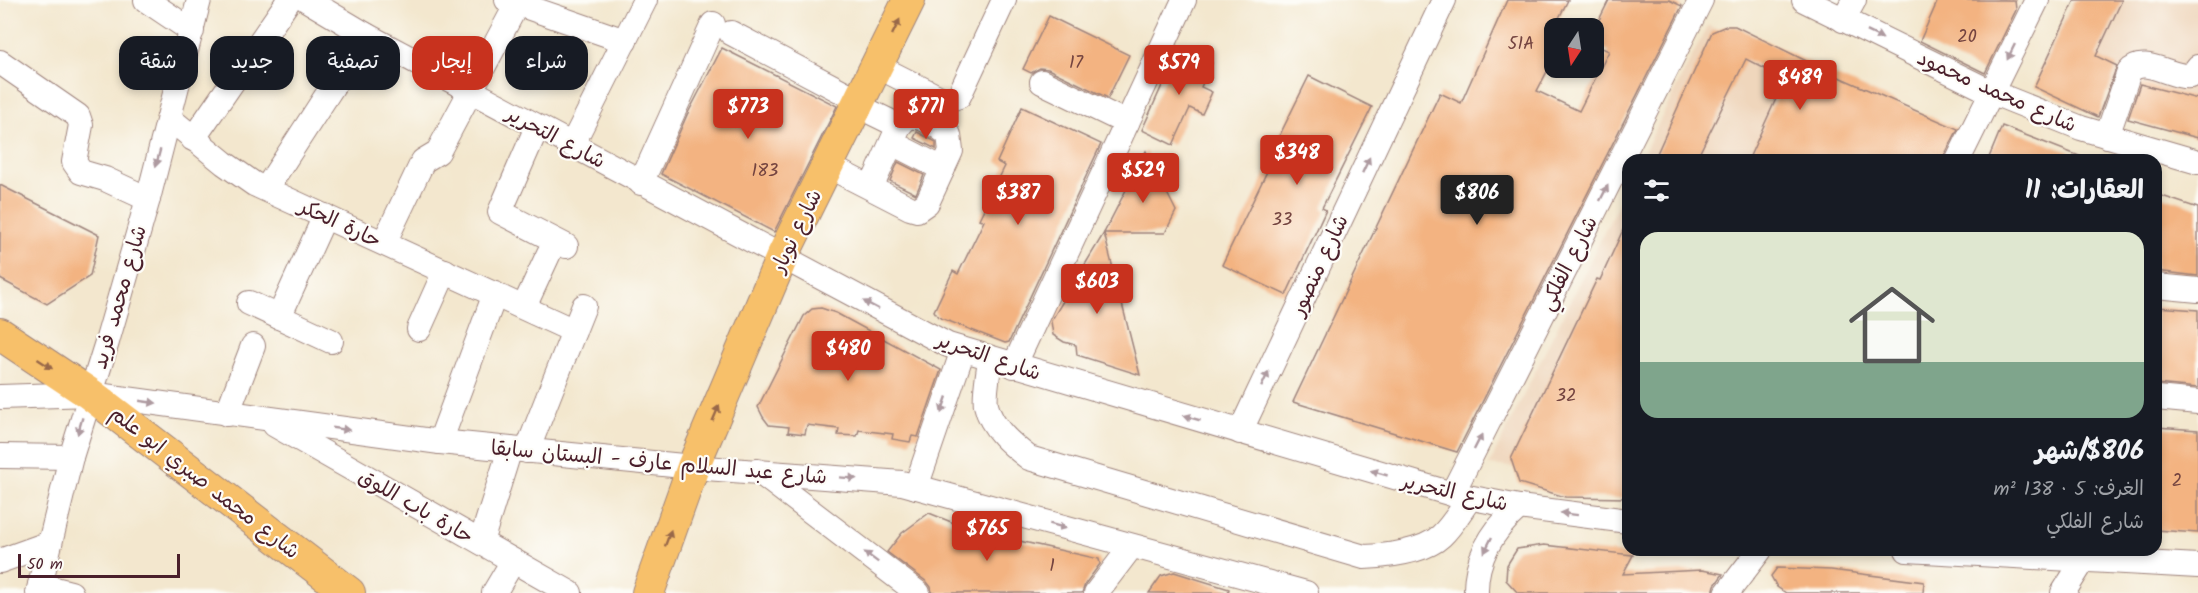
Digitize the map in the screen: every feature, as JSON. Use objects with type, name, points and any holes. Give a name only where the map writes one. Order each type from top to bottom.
[{"type":"main road","name":"شارع نوبار","points":[[648,593],[693,467],[782,257],[909,0]]},
{"type":"main road","name":"شارع محمد صبري ابو علم","points":[[0,334],[90,394],[335,588]]},
{"type":"street","points":[[146,0],[192,31]]},
{"type":"street","name":"شارع محمد فريد","points":[[39,589],[71,457],[148,199],[199,0]]},
{"type":"street","points":[[193,139],[289,0]]},
{"type":"street","name":"شارع التحرير","points":[[307,0],[366,35],[641,183],[926,335],[963,350],[1461,496],[1520,507],[1622,520]]},
{"type":"street","points":[[572,145],[645,0]]},
{"type":"street","points":[[877,66],[940,98],[954,99],[959,96],[1004,0]]},
{"type":"street","points":[[1014,366],[1184,0]]},
{"type":"street","name":"شارع منصور","points":[[1240,432],[1444,0]]},
{"type":"street","name":"شارع الفلكي","points":[[1626,154],[1701,0]]},
{"type":"street","name":"شارع محمد محمود","points":[[1804,0],[1849,10],[1991,92],[2081,128],[2198,162]]},
{"type":"street","points":[[1961,154],[2037,0]]},
{"type":"street","points":[[384,243],[423,161],[438,152],[472,91],[514,1],[626,41]]},
{"type":"street","points":[[641,183],[722,28],[859,104],[943,169]]},
{"type":"street","points":[[266,189],[366,35]]},
{"type":"street","points":[[0,62],[78,116],[81,125],[74,162],[77,182],[105,179],[148,199]]},
{"type":"street","points":[[2107,136],[2129,72],[2133,68],[2144,65],[2184,77],[2191,76],[2198,67]]},
{"type":"street","points":[[1041,82],[1127,123]]},
{"type":"street","points":[[828,166],[910,208],[917,210],[923,208],[927,203],[951,151],[949,135],[917,117],[905,120],[895,134],[871,188]]},
{"type":"street","name":"حارة الحكر","points":[[169,118],[240,175],[266,189],[574,331]]},
{"type":"street","points":[[524,307],[557,249],[500,212],[537,126]]},
{"type":"street","name":"شارع الفلكي","points":[[990,358],[986,404],[996,426],[1010,444],[1029,458],[1364,557],[1391,555],[1417,549],[1441,537],[1622,163]]},
{"type":"street","points":[[279,317],[326,216]]},
{"type":"street","points":[[419,329],[445,271]]},
{"type":"street","points":[[2162,287],[2198,290]]},
{"type":"street","points":[[440,442],[495,294]]},
{"type":"street","points":[[249,303],[330,341]]},
{"type":"street","points":[[481,542],[519,450],[584,306]]},
{"type":"street","points":[[227,414],[253,346]]},
{"type":"street","points":[[916,487],[963,350]]},
{"type":"street","name":"شارع عبد السلام عارف - البستان سابقا","points":[[0,397],[90,394],[440,442],[693,467],[877,480],[916,487],[1306,593]]},
{"type":"street","points":[[2162,399],[2198,402]]},
{"type":"street","name":"حارة باب اللوق","points":[[262,418],[566,592]]},
{"type":"street","points":[[0,456],[71,457]]},
{"type":"street","points":[[758,471],[918,593]]},
{"type":"street","points":[[1476,593],[1479,568],[1485,550],[1505,519],[1520,507]]},
{"type":"street","points":[[0,561],[50,543]]},
{"type":"street","points":[[1096,593],[1131,547]]},
{"type":"street","points":[[1727,593],[1755,556]]},
{"type":"street","points":[[2063,593],[2083,556],[2198,566]]},
{"type":"street","points":[[494,593],[513,561]]},
{"type":"street","points":[[39,589],[72,593]]},
{"type":"shaded area","points":[[2073,0],[2198,0],[2198,119],[2038,72]]},
{"type":"shaded area","points":[[1708,25],[1947,147],[1943,154],[1643,154]]},
{"type":"shaded area","points":[[1622,196],[1622,477],[1489,465]]},
{"type":"building","points":[[1507,0],[1568,0],[1559,18],[1544,18],[1544,77],[1537,91],[1579,111],[1596,78],[1604,78],[1604,61],[1609,51],[1604,49],[1604,18],[1600,18],[1609,0],[1669,0],[1682,6],[1457,452],[1293,402],[1440,93],[1461,103]]},
{"type":"building","points":[[1938,0],[2015,0],[2016,10],[1985,73],[1920,41]]},
{"type":"building","points":[[2075,0],[2122,0],[2096,56],[2117,66],[2098,117],[2034,87]]},
{"type":"building","points":[[1049,16],[1129,55],[1108,98],[1048,69],[1040,68],[1031,73],[1023,69]]},
{"type":"building","points":[[1726,26],[1735,26],[1841,78],[1958,129],[1945,154],[1751,154],[1785,79],[1746,59],[1699,154],[1657,154],[1712,32]]},
{"type":"building","points":[[722,48],[837,106],[774,232],[661,174],[687,115]]},
{"type":"building","points":[[1179,48],[1212,63],[1201,87],[1212,92],[1202,114],[1190,108],[1173,145],[1142,130]]},
{"type":"building","points":[[1309,76],[1372,107],[1322,208],[1326,210],[1286,295],[1222,265],[1271,163],[1267,161]]},
{"type":"building","points":[[2140,84],[2198,99],[2198,138],[2128,119]]},
{"type":"building","points":[[1022,107],[1101,144],[1009,342],[1005,343],[938,317],[934,311],[953,271],[958,274],[984,221],[979,219],[1005,166],[997,162]]},
{"type":"building","points":[[2002,126],[2074,154],[1990,154]]},
{"type":"building","points":[[917,132],[936,142],[936,149],[914,138]]},
{"type":"building","points":[[1146,151],[1176,211],[1165,233],[1104,233]]},
{"type":"building","points":[[898,162],[924,175],[916,194],[890,181]]},
{"type":"building","points":[[0,185],[99,235],[90,276],[47,304],[0,279]]},
{"type":"building","points":[[2162,196],[2198,208],[2198,276],[2162,272]]},
{"type":"building","points":[[1622,232],[1622,498],[1565,497],[1519,483],[1511,459],[1597,279],[1600,280]]},
{"type":"building","points":[[1104,233],[1140,375],[1077,355],[1076,345],[1064,342],[1053,335],[1051,321]]},
{"type":"building","points":[[2162,307],[2198,310],[2198,388],[2162,385]]},
{"type":"building","points":[[821,308],[836,313],[941,370],[918,437],[912,436],[910,442],[892,439],[893,434],[859,430],[857,436],[838,435],[839,429],[807,425],[805,434],[788,432],[789,427],[769,425],[758,407],[804,316],[812,309]]},
{"type":"building","points":[[2162,427],[2198,430],[2198,533],[2162,530]]},
{"type":"building","points":[[929,513],[971,530],[1099,559],[1100,564],[1085,584],[1082,593],[932,593],[927,582],[887,552],[902,533]]},
{"type":"building","points":[[1544,545],[1632,556],[1623,574],[1702,570],[1723,574],[1715,585],[1713,593],[1518,593],[1506,580],[1507,565],[1517,549]]},
{"type":"building","points":[[1777,568],[1831,570],[1924,582],[1923,593],[1786,593],[1777,587],[1771,576]]},
{"type":"building","points":[[1174,572],[1229,589],[1228,593],[1149,593],[1161,576]]}]
